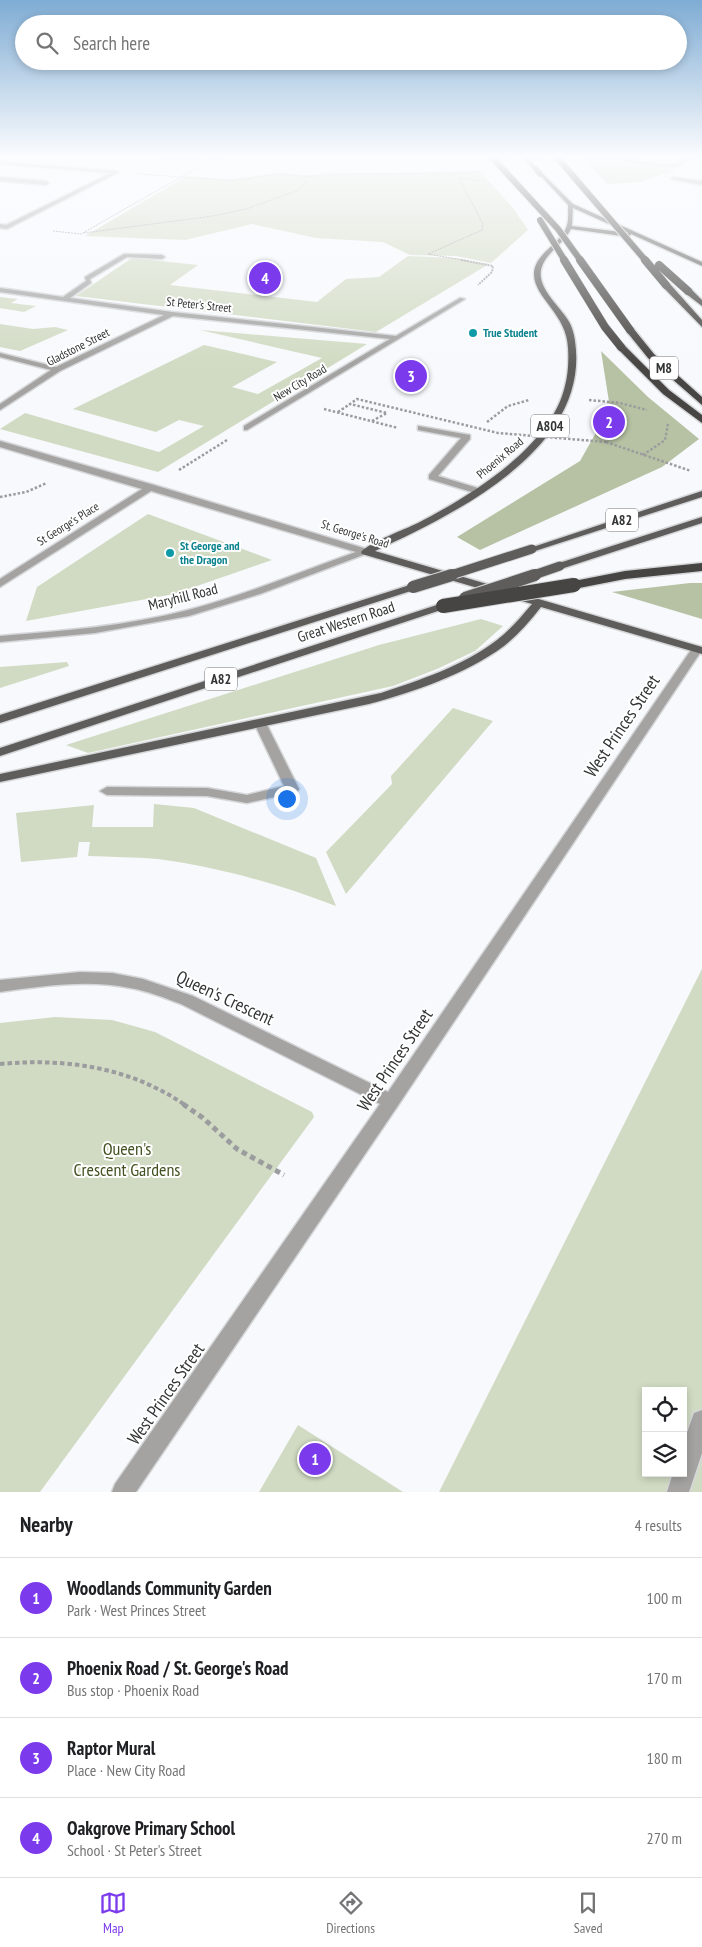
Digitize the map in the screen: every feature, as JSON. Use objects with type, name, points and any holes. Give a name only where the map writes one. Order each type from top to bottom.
[{"type":"highway","points":[[544,225],[605,327],[621,347],[666,392],[702,420]]},
{"type":"highway","name":"M8","points":[[552,225],[568,242],[630,330],[651,356],[702,402]]},
{"type":"highway","points":[[616,225],[702,325]]},
{"type":"highway","points":[[618,225],[702,304]]},
{"type":"highway","points":[[443,606],[625,574],[702,567]]},
{"type":"main road","points":[[615,225],[702,264]]},
{"type":"main road","points":[[569,226],[643,237]]},
{"type":"main road","name":"Phoenix Road","points":[[366,552],[422,524],[502,475],[551,426],[567,397],[573,368],[572,349],[567,325],[549,299],[537,274],[539,265],[559,243],[569,226]]},
{"type":"main road","name":"Great Western Road","points":[[0,718],[702,494]]},
{"type":"main road","name":"Great Western Road","points":[[0,752],[702,520]]},
{"type":"main road","name":"St. George's Road","points":[[366,552],[699,650]]},
{"type":"main road","points":[[0,778],[369,700],[455,668],[494,648],[539,603]]},
{"type":"street","points":[[2,234],[7,227],[12,225]]},
{"type":"street","points":[[0,226],[7,227]]},
{"type":"street","points":[[64,299],[88,282],[87,278],[126,255],[162,257]]},
{"type":"street","name":"St Peter's Street","points":[[0,290],[172,314],[396,338]]},
{"type":"street","name":"New City Road","points":[[247,428],[462,299]]},
{"type":"street","name":"Gladstone Street","points":[[0,408],[56,369],[172,314]]},
{"type":"street","points":[[0,354],[56,369]]},
{"type":"street","points":[[421,428],[467,438],[432,476],[478,491]]},
{"type":"street","name":"St. George's Road","points":[[0,444],[366,552]]},
{"type":"street","name":"St George's Place","points":[[0,584],[151,487]]},
{"type":"street","name":"Maryhill Road","points":[[0,639],[78,633],[189,612],[250,595],[366,552]]},
{"type":"street","name":"West Princes Street","points":[[123,1492],[699,650]]},
{"type":"street","points":[[107,791],[162,790],[207,792],[247,799],[292,789],[260,723]]},
{"type":"street","name":"Queen's Crescent","points":[[0,986],[78,977],[129,982],[152,987],[187,1000],[391,1102]]},
{"type":"street","points":[[678,1492],[702,1421]]},
{"type":"path","points":[[81,234],[97,225]]},
{"type":"path","points":[[7,227],[81,234],[150,225]]},
{"type":"path","points":[[462,299],[492,272],[493,266],[428,254],[482,230],[484,225]]},
{"type":"path","points":[[337,412],[357,399],[498,433],[606,442],[694,472]]},
{"type":"path","points":[[478,429],[508,406],[529,400]]},
{"type":"path","points":[[292,401],[372,421],[387,413],[350,404]]},
{"type":"path","points":[[608,402],[648,410]]},
{"type":"path","points":[[643,454],[663,445],[670,434],[668,425],[662,419]]},
{"type":"path","points":[[151,487],[247,428]]},
{"type":"path","points":[[0,1064],[27,1060],[60,1061],[105,1067],[140,1080],[171,1095],[199,1114],[237,1149],[284,1175]]},
{"type":"green space","points":[[104,225],[249,225],[185,240],[85,236]]},
{"type":"green space","points":[[255,225],[524,225],[528,230],[491,263],[456,256],[410,255],[383,242],[316,238]]},
{"type":"green space","points":[[408,256],[455,258],[489,264],[376,332],[76,296],[132,258],[198,265],[170,285],[317,302],[346,279],[379,277]]},
{"type":"green space","points":[[0,297],[18,299],[11,303],[36,306],[24,312],[0,308]]},
{"type":"green space","points":[[0,324],[33,329],[55,327],[68,330],[20,351],[0,347]]},
{"type":"green space","points":[[200,330],[367,344],[158,472],[0,429],[25,413],[159,452],[204,426],[179,420],[156,432],[73,409],[204,345],[277,362],[232,387],[258,394],[322,358]]},
{"type":"green space","points":[[601,351],[648,397],[699,439],[662,467],[480,550],[457,537],[580,461],[610,408]]},
{"type":"green space","points":[[148,514],[272,560],[174,594],[26,621],[37,587]]},
{"type":"green space","points":[[690,583],[702,583],[702,619],[612,592]]},
{"type":"green space","points":[[481,619],[503,626],[475,651],[437,669],[393,686],[88,753],[66,745],[379,645]]},
{"type":"green space","points":[[67,662],[69,666],[0,688],[0,667]]},
{"type":"green space","points":[[453,708],[493,721],[346,894],[326,852],[392,784],[391,776]]},
{"type":"green space","points":[[154,804],[194,808],[316,858],[336,906],[292,890],[181,862],[132,857],[88,856],[90,842],[79,842],[77,857],[21,862],[16,813],[94,805],[92,827],[153,827]]},
{"type":"green space","points":[[702,969],[702,1492],[439,1492]]},
{"type":"green space","name":"Queen's Crescent Gardens","points":[[55,1017],[112,1020],[155,1032],[312,1112],[314,1117],[40,1492],[0,1492],[0,1023]]},
{"type":"green space","points":[[298,1425],[403,1492],[259,1492]]},
{"type":"place","name":"Oakgrove Primary School","points":[[265,278]]},
{"type":"place","name":"True Student","points":[[473,333]]},
{"type":"place","name":"Raptor Mural","points":[[411,376]]},
{"type":"place","name":"Phoenix Road / St. George's Road","points":[[609,422]]},
{"type":"place","name":"St George and the Dragon","points":[[170,553]]},
{"type":"place","name":"Woodlands Community Garden","points":[[315,1459]]}]
